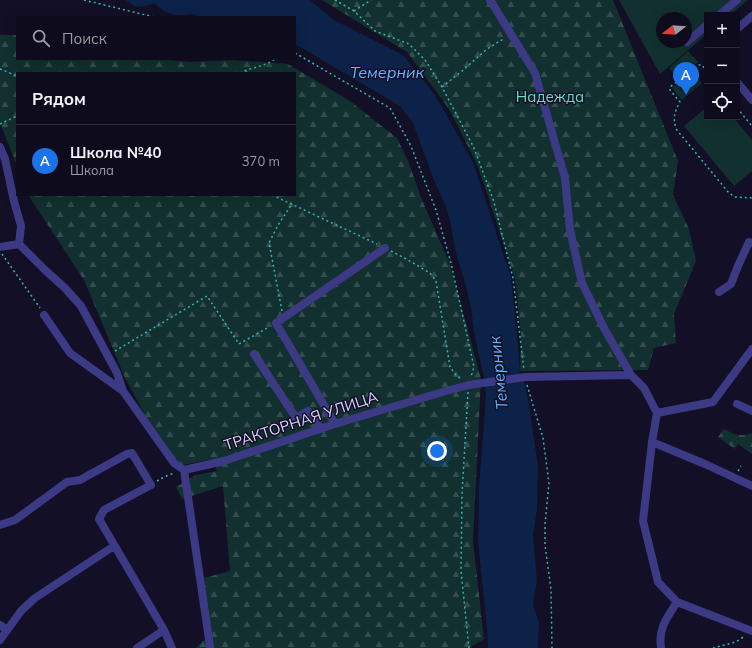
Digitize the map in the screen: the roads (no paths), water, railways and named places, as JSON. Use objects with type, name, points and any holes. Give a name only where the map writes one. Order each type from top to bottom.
[{"type":"street","points":[[490,0],[535,73],[565,178],[570,230],[582,283],[605,330],[631,375],[644,388],[657,413],[652,442],[643,521],[658,582],[677,602],[750,630]]},
{"type":"street","points":[[723,12],[738,0]]},
{"type":"street","points":[[740,26],[752,16]]},
{"type":"street","points":[[692,38],[704,28]]},
{"type":"street","points":[[739,84],[752,100]]},
{"type":"street","points":[[0,147],[5,159],[21,226],[19,244]]},
{"type":"street","points":[[719,292],[731,284],[749,242],[752,243]]},
{"type":"street","points":[[0,247],[19,244]]},
{"type":"street","points":[[19,244],[65,288],[81,306],[117,373],[122,391]]},
{"type":"street","points":[[335,424],[276,323],[385,248]]},
{"type":"street","points":[[44,314],[70,353],[122,391],[174,463],[184,470],[210,646]]},
{"type":"street","points":[[657,413],[713,402],[752,349]]},
{"type":"street","points":[[254,354],[296,418],[308,411],[321,429]]},
{"type":"street","name":"ТРАКТОРНАЯ УЛИЦА","points":[[184,470],[224,461],[335,424],[469,385],[524,377],[631,375]]},
{"type":"street","points":[[737,404],[752,411]]},
{"type":"street","points":[[652,442],[705,464],[752,486]]},
{"type":"street","points":[[0,525],[15,520],[67,482],[80,480],[127,454],[132,453],[150,484],[104,510],[99,519],[164,630],[172,648]]},
{"type":"street","points":[[0,640],[20,611],[35,598],[114,546]]},
{"type":"street","points":[[662,648],[660,639],[663,625],[677,602]]},
{"type":"street","points":[[0,625],[7,630]]},
{"type":"street","points":[[137,648],[164,630]]},
{"type":"water","name":"Темерник","points":[[126,0],[310,0],[334,20],[403,55],[435,95],[473,162],[511,278],[520,373],[525,384],[538,466],[537,509],[533,535],[537,580],[533,605],[539,622],[538,648],[488,648],[478,542],[479,488],[486,394],[484,378],[475,338],[471,309],[456,253],[450,221],[446,207],[434,180],[413,123],[400,106],[296,45],[296,16],[174,15],[164,11],[154,3],[139,7]]},
{"type":"place","name":"Школа №40","points":[[686,95]]},
{"type":"park label","name":"Надежда","points":[[550,97]]}]
